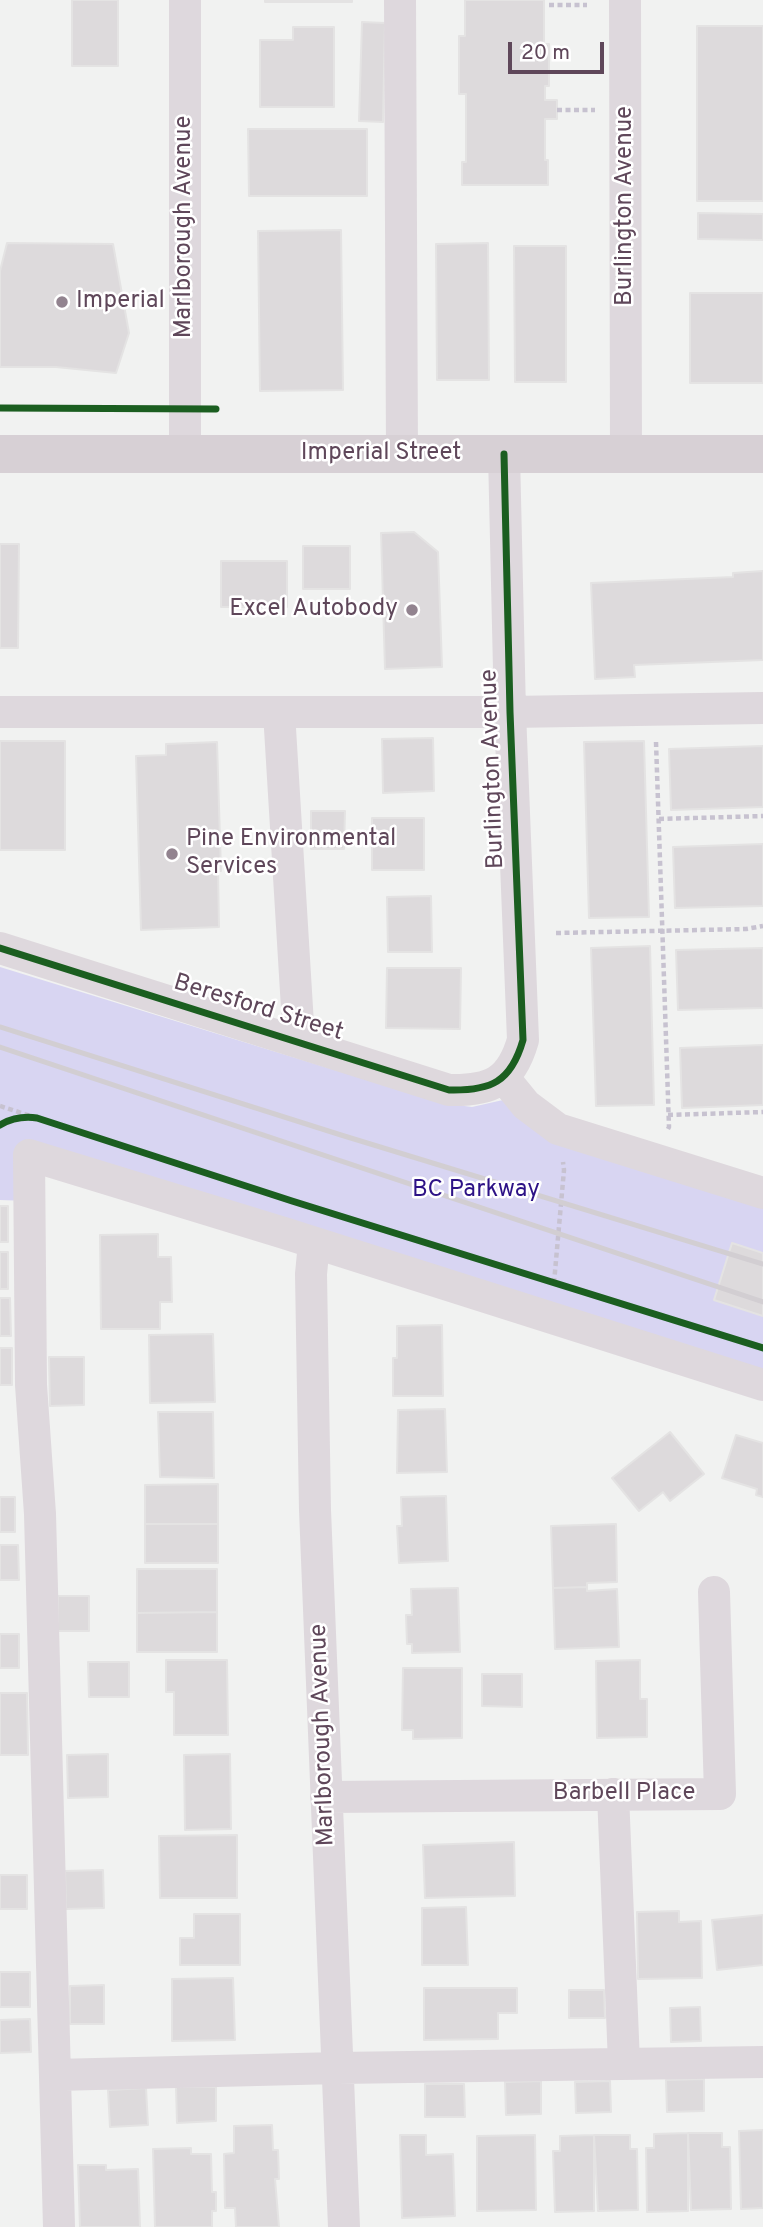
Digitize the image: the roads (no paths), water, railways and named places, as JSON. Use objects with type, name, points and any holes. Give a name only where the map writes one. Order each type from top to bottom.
[{"type":"main road","name":"Imperial Street","points":[[0,454],[763,454]]},
{"type":"street","name":"Marlborough Avenue","points":[[185,0],[185,454]]},
{"type":"street","points":[[400,0],[402,453]]},
{"type":"street","name":"Burlington Avenue","points":[[625,0],[626,454]]},
{"type":"street","name":"Burlington Avenue","points":[[504,454],[510,712],[523,1040],[517,1061],[504,1078]]},
{"type":"street","points":[[0,712],[510,712],[763,708]]},
{"type":"street","points":[[279,712],[299,1041]]},
{"type":"street","name":"Beresford Street","points":[[0,948],[449,1090],[483,1087],[504,1078]]},
{"type":"street","points":[[504,1078],[526,1105],[558,1129],[763,1194]]},
{"type":"street","points":[[59,2227],[40,1514],[32,1385],[29,1155],[761,1378]]},
{"type":"street","name":"Marlborough Avenue","points":[[314,1243],[311,1274],[315,1510],[344,2227]]},
{"type":"street","name":"Barbell Place","points":[[326,1797],[720,1794],[714,1592]]},
{"type":"street","points":[[613,1794],[624,2063]]},
{"type":"street","points":[[55,2076],[338,2068],[763,2062]]},
{"type":"railway","points":[[0,1027],[763,1264]]},
{"type":"railway","points":[[0,1047],[763,1302]]},
{"type":"place","name":"Imperial","points":[[62,302]]},
{"type":"place","name":"Excel Autobody","points":[[412,610]]},
{"type":"place","name":"Pine Environmental Services","points":[[172,854]]},
{"type":"park label","name":"BC Parkway","points":[[476,1191]]}]
